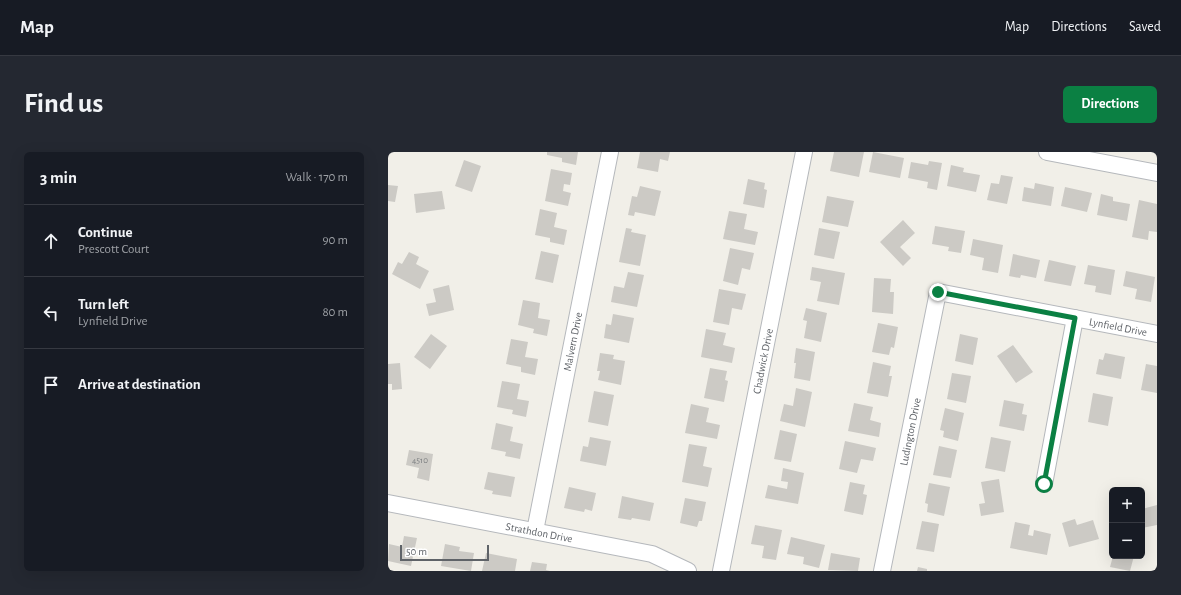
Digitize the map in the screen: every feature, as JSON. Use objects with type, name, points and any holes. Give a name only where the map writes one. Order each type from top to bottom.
[{"type":"street","name":"Malvern Drive","points":[[535,531],[610,152]]},
{"type":"street","name":"Chadwick Drive","points":[[721,571],[804,152]]},
{"type":"street","points":[[1047,152],[1157,173]]},
{"type":"street","name":"Lynfield Drive","points":[[938,292],[1157,334]]},
{"type":"street","name":"Ludington Drive","points":[[882,571],[938,292]]},
{"type":"street","points":[[1044,484],[1075,318]]},
{"type":"street","name":"Strathdon Drive","points":[[388,503],[652,554],[688,571]]},
{"type":"building","points":[[547,152],[578,152],[576,165],[562,162],[562,158],[547,155]]},
{"type":"building","points":[[640,152],[670,152],[668,161],[660,159],[658,172],[637,168]]},
{"type":"building","points":[[834,152],[864,152],[859,177],[830,171]]},
{"type":"building","points":[[873,152],[904,158],[900,178],[869,172]]},
{"type":"building","points":[[464,160],[481,166],[472,192],[455,186]]},
{"type":"building","points":[[929,161],[942,163],[937,190],[927,188],[928,182],[908,178],[911,162],[928,165]]},
{"type":"building","points":[[951,165],[964,168],[963,172],[980,175],[976,192],[947,186]]},
{"type":"building","points":[[551,169],[572,173],[570,185],[564,184],[563,191],[571,193],[568,206],[545,201]]},
{"type":"building","points":[[1001,175],[1013,177],[1007,204],[987,200],[991,183],[999,184]]},
{"type":"building","points":[[748,179],[765,183],[764,189],[767,190],[764,208],[743,204]]},
{"type":"building","points":[[1035,183],[1054,187],[1051,206],[1022,201],[1024,187],[1034,189]]},
{"type":"building","points":[[388,185],[398,186],[395,202],[388,201]]},
{"type":"building","points":[[640,186],[661,191],[655,216],[635,212],[634,216],[628,215],[632,196],[637,197]]},
{"type":"building","points":[[1065,187],[1092,193],[1087,212],[1061,206]]},
{"type":"building","points":[[442,191],[445,209],[416,213],[414,194]]},
{"type":"building","points":[[1101,194],[1113,197],[1113,201],[1130,204],[1127,221],[1097,215]]},
{"type":"building","points":[[827,196],[854,201],[848,227],[822,222]]},
{"type":"building","points":[[1139,200],[1157,204],[1157,232],[1149,231],[1148,240],[1132,237]]},
{"type":"building","points":[[540,209],[557,213],[554,227],[567,230],[564,245],[550,242],[550,238],[535,235]]},
{"type":"building","points":[[729,211],[747,214],[744,229],[758,232],[755,245],[723,239]]},
{"type":"building","points":[[903,220],[915,233],[900,247],[911,258],[903,266],[880,242]]},
{"type":"building","points":[[935,226],[965,231],[961,253],[948,251],[949,247],[932,244]]},
{"type":"building","points":[[626,228],[632,229],[631,232],[646,235],[640,266],[619,262]]},
{"type":"building","points":[[819,228],[840,232],[834,259],[814,255]]},
{"type":"building","points":[[973,239],[1003,245],[998,273],[982,270],[984,258],[970,255]]},
{"type":"building","points":[[730,248],[754,253],[750,270],[742,268],[738,285],[723,281]]},
{"type":"building","points":[[541,251],[559,255],[553,283],[535,279]]},
{"type":"building","points":[[409,252],[419,257],[416,264],[429,271],[420,289],[392,274],[398,262],[402,264]]},
{"type":"building","points":[[1013,254],[1040,260],[1036,278],[1021,275],[1020,278],[1009,276]]},
{"type":"building","points":[[1049,260],[1076,266],[1071,286],[1044,281]]},
{"type":"building","points":[[1088,265],[1115,270],[1111,295],[1095,292],[1096,286],[1084,284]]},
{"type":"building","points":[[812,267],[845,273],[839,305],[817,301],[821,282],[810,280]]},
{"type":"building","points":[[1126,271],[1155,277],[1151,302],[1135,299],[1137,289],[1123,286]]},
{"type":"building","points":[[628,272],[644,275],[637,307],[611,302],[614,286],[624,288]]},
{"type":"building","points":[[874,278],[891,279],[890,292],[894,292],[893,314],[872,312]]},
{"type":"building","points":[[449,285],[454,310],[429,316],[426,304],[436,302],[433,289]]},
{"type":"building","points":[[719,289],[746,294],[742,310],[732,308],[729,325],[713,322]]},
{"type":"building","points":[[523,300],[540,303],[538,318],[550,320],[547,336],[533,333],[534,329],[518,325]]},
{"type":"building","points":[[806,308],[827,313],[821,342],[804,338],[807,321],[803,320]]},
{"type":"building","points":[[613,314],[634,318],[629,343],[604,338],[606,324],[611,325]]},
{"type":"building","points":[[878,323],[898,327],[894,348],[891,347],[889,355],[872,352]]},
{"type":"building","points":[[706,329],[726,333],[723,345],[735,348],[732,363],[701,357]]},
{"type":"building","points":[[431,334],[447,346],[430,369],[414,357]]},
{"type":"building","points":[[960,334],[978,338],[973,365],[955,361]]},
{"type":"building","points":[[511,339],[528,342],[525,357],[538,359],[535,375],[521,372],[521,367],[506,364]]},
{"type":"building","points":[[1013,345],[1033,372],[1016,383],[997,356]]},
{"type":"building","points":[[796,348],[815,352],[810,381],[794,378]]},
{"type":"building","points":[[600,353],[614,355],[613,359],[625,361],[621,385],[598,380],[600,371],[597,371]]},
{"type":"building","points":[[1105,353],[1125,357],[1121,379],[1096,374],[1099,359],[1103,360]]},
{"type":"building","points":[[873,362],[891,366],[889,376],[892,376],[888,397],[867,393]]},
{"type":"building","points":[[400,363],[402,389],[392,390],[392,384],[388,384],[388,364]]},
{"type":"building","points":[[1146,364],[1157,366],[1157,393],[1141,390]]},
{"type":"building","points":[[710,368],[727,371],[725,380],[728,381],[724,402],[704,398]]},
{"type":"building","points":[[952,373],[971,376],[966,403],[947,399]]},
{"type":"building","points":[[502,381],[520,384],[517,399],[529,401],[526,417],[512,414],[513,410],[497,407]]},
{"type":"building","points":[[796,388],[812,392],[805,427],[780,421],[784,404],[793,406]]},
{"type":"building","points":[[594,391],[614,395],[608,426],[588,422]]},
{"type":"building","points":[[1093,393],[1113,397],[1108,426],[1088,422]]},
{"type":"building","points":[[1004,400],[1024,404],[1022,414],[1027,415],[1024,431],[999,426]]},
{"type":"building","points":[[854,403],[873,407],[870,420],[881,423],[879,437],[848,431]]},
{"type":"building","points":[[691,404],[709,408],[706,422],[720,425],[717,439],[685,433]]},
{"type":"building","points":[[945,408],[964,413],[958,441],[943,437],[944,431],[940,430]]},
{"type":"building","points":[[496,423],[513,427],[510,441],[523,444],[520,459],[505,456],[506,452],[491,449]]},
{"type":"building","points":[[780,430],[797,434],[791,462],[774,459]]},
{"type":"building","points":[[590,437],[611,441],[606,466],[580,461],[583,446],[588,447]]},
{"type":"building","points":[[991,437],[1011,441],[1005,472],[985,468]]},
{"type":"building","points":[[845,441],[876,448],[873,461],[861,459],[857,473],[839,469]]},
{"type":"building","points":[[689,444],[707,447],[703,466],[712,468],[708,487],[682,482]]},
{"type":"building","points":[[939,446],[957,450],[951,478],[933,475]]},
{"type":"building","points":[[409,450],[433,454],[429,481],[417,478],[419,468],[406,465]]},
{"type":"building","points":[[783,468],[804,473],[798,504],[765,498],[768,485],[787,489],[788,482],[781,481]]},
{"type":"building","points":[[488,472],[515,477],[511,497],[492,494],[493,491],[484,489]]},
{"type":"building","points":[[999,479],[1004,512],[981,516],[979,504],[985,503],[981,482]]},
{"type":"building","points":[[850,482],[865,485],[863,494],[867,495],[863,515],[844,511]]},
{"type":"building","points":[[929,483],[950,487],[944,516],[927,512],[928,504],[925,503]]},
{"type":"building","points":[[569,487],[596,493],[592,511],[585,509],[584,512],[564,508]]},
{"type":"building","points":[[622,496],[654,503],[650,521],[632,518],[631,520],[618,518]]},
{"type":"building","points":[[685,498],[706,502],[702,521],[699,521],[697,527],[680,523]]},
{"type":"building","points":[[1157,505],[1157,525],[1145,527],[1145,508]]},
{"type":"building","points":[[1075,519],[1077,525],[1093,520],[1099,539],[1069,547],[1062,523]]},
{"type":"building","points":[[922,521],[939,524],[934,552],[916,549]]},
{"type":"building","points":[[1015,522],[1030,525],[1028,535],[1033,536],[1034,530],[1051,534],[1047,555],[1010,548]]},
{"type":"building","points":[[755,525],[782,530],[776,560],[762,558],[764,546],[751,544]]},
{"type":"building","points":[[404,536],[417,538],[411,566],[388,561],[389,544],[402,547]]},
{"type":"building","points":[[791,537],[825,545],[819,568],[803,564],[804,557],[787,554]]},
{"type":"building","points":[[445,544],[460,547],[459,551],[474,553],[471,571],[441,566]]},
{"type":"building","points":[[486,553],[517,559],[515,571],[482,571]]},
{"type":"building","points":[[831,553],[860,558],[858,571],[828,570]]},
{"type":"building","points":[[1112,559],[1133,559],[1130,571],[1110,567]]},
{"type":"building","points":[[532,562],[547,564],[546,570],[550,571],[530,571]]},
{"type":"building","points":[[918,567],[927,569],[927,571],[917,571]]},
{"type":"route","points":[[938,292],[1075,318],[1044,484]]}]
